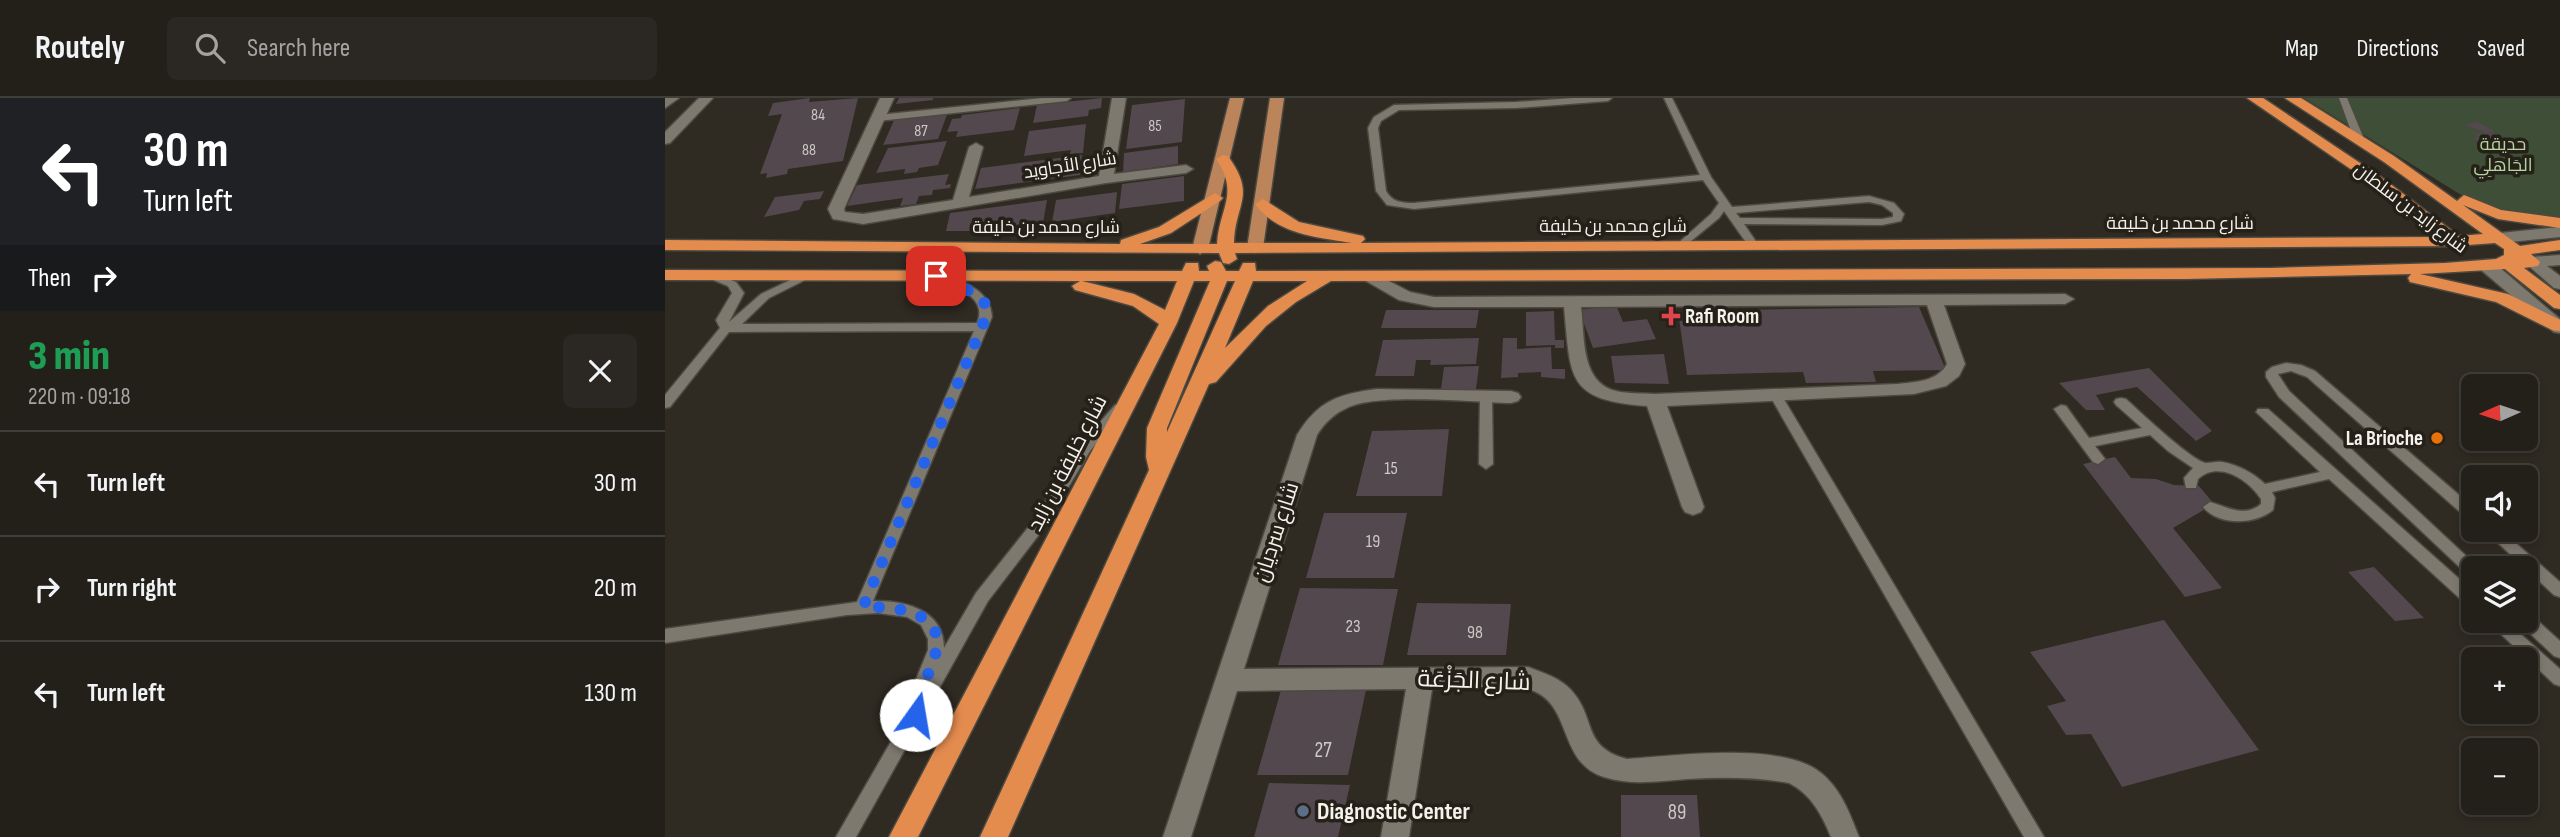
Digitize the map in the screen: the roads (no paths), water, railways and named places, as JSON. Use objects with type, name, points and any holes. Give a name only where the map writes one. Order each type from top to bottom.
[{"type":"highway","name":"شارع زايد بن سلطان","points":[[2254,98],[2376,180],[2455,241],[2495,252]]},
{"type":"highway","name":"شارع زايد بن سلطان","points":[[2292,98],[2389,159],[2495,252]]},
{"type":"highway","points":[[2315,138],[2378,169],[2495,252],[2560,304]]},
{"type":"highway","points":[[1160,471],[1156,457],[1157,428],[1222,263],[1237,189],[1234,173],[1223,159]]},
{"type":"highway","points":[[2389,159],[2420,171],[2481,209],[2507,216],[2560,223]]},
{"type":"highway","points":[[2376,180],[2399,206],[2405,226],[2400,236],[2377,243]]},
{"type":"highway","points":[[1097,249],[1165,230],[1215,198]]},
{"type":"highway","points":[[1263,204],[1279,219],[1298,227],[1404,248]]},
{"type":"highway","points":[[665,238],[701,245]]},
{"type":"highway","name":"شارع محمد بن خليفة","points":[[665,275],[1038,277],[1404,248],[2455,241]]},
{"type":"highway","name":"شارع محمد بن خليفة","points":[[665,245],[1097,249],[1329,277],[2362,271],[2495,252],[2532,262]]},
{"type":"highway","points":[[2261,272],[2290,264],[2495,252],[2560,245]]},
{"type":"highway","points":[[665,257],[771,257],[839,247]]},
{"type":"highway","points":[[890,276],[917,270],[967,265],[1497,260],[1561,247]]},
{"type":"highway","name":"شارع خليفة بن زايد","points":[[903,837],[1168,323],[1222,263]]},
{"type":"highway","name":"شارع خليفة بن زايد","points":[[994,837],[1192,400],[1222,263]]},
{"type":"highway","points":[[2362,271],[2418,278],[2478,290],[2518,304],[2559,327]]},
{"type":"highway","points":[[1038,277],[1110,293],[1147,305],[1168,323]]},
{"type":"highway","points":[[1192,400],[1256,323],[1300,291],[1329,277]]},
{"type":"main road","name":"شارع خليفة بن زايد","points":[[1222,263],[1215,198],[1237,98]]},
{"type":"main road","name":"شارع خليفة بن زايد","points":[[1222,263],[1263,204],[1277,98]]},
{"type":"street","points":[[665,104],[672,98]]},
{"type":"street","points":[[665,140],[706,98]]},
{"type":"street","name":"شارع الأجاويد","points":[[887,98],[836,209],[839,216],[863,219],[1106,178],[1185,169]]},
{"type":"street","points":[[1106,178],[1119,98]]},
{"type":"street","points":[[960,202],[976,147]]},
{"type":"street","name":"شارع محمد بن خليفة","points":[[2495,252],[2560,232]]},
{"type":"street","name":"شارع زايد بن سلطان","points":[[2495,252],[2559,327]]},
{"type":"street","name":"شارع محمد بن خليفة","points":[[2532,262],[2560,260]]},
{"type":"street","points":[[2532,262],[2560,284]]},
{"type":"street","points":[[2006,273],[2020,299]]},
{"type":"street","points":[[1372,277],[1405,296],[1426,302],[2065,299]]},
{"type":"street","points":[[1572,302],[1577,360],[1587,381],[1601,393],[1612,397],[1655,400],[1897,390],[1943,380],[1954,370],[1955,358],[1934,300]]},
{"type":"street","name":"شارع سرديان","points":[[1177,837],[1307,435],[1315,420],[1329,408],[1361,396],[1511,397]]},
{"type":"street","points":[[1655,400],[1693,507]]},
{"type":"street","name":"شارع الجَزْعَة","points":[[1228,680],[1515,677],[1550,686],[1567,700],[1576,731],[1586,752],[1594,760],[1616,769],[1767,766],[1794,771],[1807,778],[1824,794],[1845,837]]},
{"type":"street","points":[[1395,837],[1421,678]]},
{"type":"lane","points":[[878,118],[1067,98]]},
{"type":"lane","points":[[1608,98],[1529,104],[1484,101],[1426,108],[1397,103],[1377,118],[1373,128],[1381,191],[1388,201],[1402,206],[1706,177]]},
{"type":"lane","points":[[1668,98],[1706,177],[1754,246]]},
{"type":"lane","points":[[2343,98],[2359,139]]},
{"type":"lane","points":[[1680,247],[1728,206],[1782,206],[1869,199],[1885,203],[1899,214],[1897,219],[1882,222],[1738,221]]},
{"type":"lane","points":[[1782,206],[1787,221]]},
{"type":"lane","points":[[710,275],[736,288],[737,298],[722,320],[726,328]]},
{"type":"lane","points":[[737,298],[749,300],[765,296],[807,275]]},
{"type":"lane","points":[[863,607],[987,311],[983,300],[936,276]]},
{"type":"lane","points":[[665,404],[726,328],[739,321],[765,296]]},
{"type":"lane","points":[[726,328],[981,327]]},
{"type":"lane","points":[[2461,504],[2311,374],[2289,367],[2272,372],[2272,377],[2284,394],[2461,560]]},
{"type":"lane","points":[[1486,396],[1486,464]]},
{"type":"lane","points":[[1776,396],[2034,837]]},
{"type":"lane","points":[[846,837],[994,580],[1039,524],[1094,435],[1129,400]]},
{"type":"lane","points":[[2121,402],[2203,468],[2228,468],[2242,473],[2264,489],[2268,498],[2268,506],[2262,513],[2252,516],[2224,513],[2210,507]]},
{"type":"lane","points":[[2061,409],[2098,459]]},
{"type":"lane","points":[[2263,412],[2461,590]]},
{"type":"lane","points":[[2086,443],[2153,430]]},
{"type":"lane","points":[[2191,485],[2191,478],[2203,468]]},
{"type":"lane","points":[[2264,489],[2331,474]]},
{"type":"lane","points":[[2505,542],[2560,591]]},
{"type":"lane","points":[[665,636],[863,607],[910,611],[927,621],[936,639],[936,650],[920,689],[916,715]]},
{"type":"lane","points":[[2538,631],[2560,651]]},
{"type":"lane","points":[[2508,633],[2560,679]]},
{"type":"place","name":"Rafi Room","points":[[1671,316]]},
{"type":"place","name":"La Brioche","points":[[2437,438]]},
{"type":"place","name":"Diagnostic Center","points":[[1303,811]]},
{"type":"park label","name":"حديقة الجَاهلِي","points":[[2503,154]]}]
